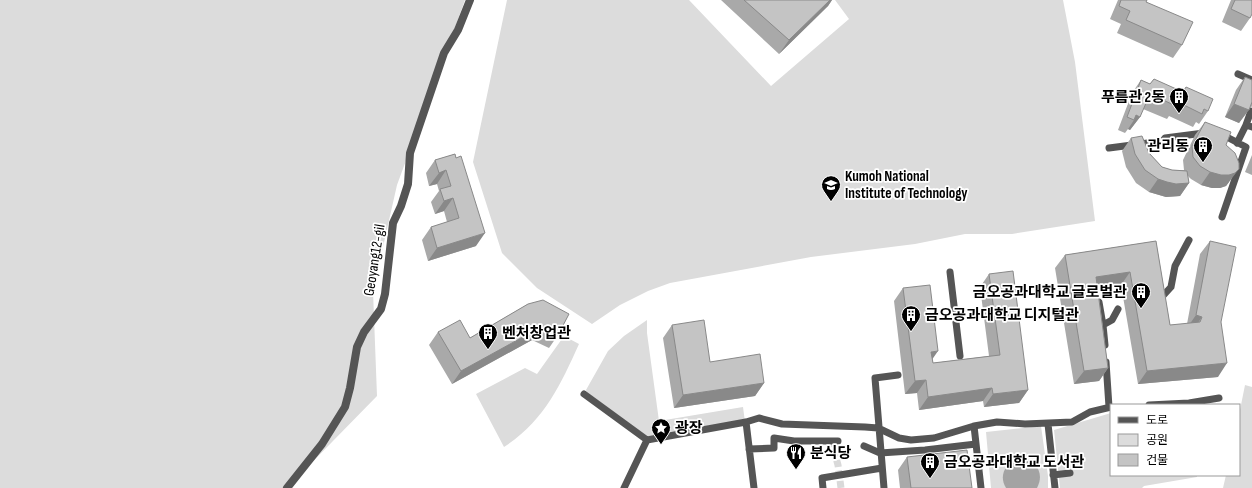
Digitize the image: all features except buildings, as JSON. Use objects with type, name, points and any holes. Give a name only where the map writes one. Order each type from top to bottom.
[{"type":"street","name":"Geoyang12-gil","points":[[287,488],[322,444],[345,407],[357,347],[364,332],[380,309],[385,294],[393,223],[401,206],[408,184],[410,152],[444,53],[458,30],[470,0]]},
{"type":"street","points":[[1238,74],[1252,80]]},
{"type":"street","points":[[1237,143],[1249,126],[1251,111]]},
{"type":"street","points":[[1109,148],[1163,141],[1165,138],[1218,131],[1246,147],[1222,217]]},
{"type":"street","points":[[1160,299],[1172,287],[1175,266],[1189,240]]},
{"type":"street","points":[[950,272],[960,356]]},
{"type":"street","points":[[584,394],[647,440],[746,422],[758,418],[782,424],[878,428],[899,438],[911,440],[934,438],[974,426],[997,422],[1048,424],[1072,422],[1090,412],[1110,407],[1103,325],[1098,296]]},
{"type":"street","points":[[1103,325],[1112,320],[1118,309]]},
{"type":"street","points":[[884,488],[875,378],[898,375]]},
{"type":"street","points":[[1169,404],[1189,403],[1219,398]]},
{"type":"street","points":[[746,422],[754,488]]},
{"type":"street","points":[[1048,424],[1054,488]]},
{"type":"street","points":[[821,426],[822,440]]},
{"type":"street","points":[[974,426],[980,488]]},
{"type":"street","points":[[750,449],[774,448],[774,438],[794,441],[838,441]]},
{"type":"street","points":[[624,488],[647,440]]},
{"type":"street","points":[[864,446],[880,453],[925,450],[976,444]]},
{"type":"street","points":[[823,488],[822,478],[882,468]]},
{"type":"street","points":[[1053,475],[1070,473]]},
{"type":"green space","points":[[0,0],[465,0],[397,185],[373,291],[377,396],[287,488],[0,488]]},
{"type":"green space","points":[[507,0],[689,0],[771,86],[849,19],[835,0],[1063,0],[1075,62],[1095,221],[1012,234],[965,234],[915,244],[811,257],[670,283],[648,291],[620,305],[592,324],[537,288],[502,253],[473,162]]},
{"type":"green space","points":[[647,320],[647,333],[659,421],[743,407],[745,422],[647,437],[587,392],[586,390],[608,351],[624,336]]},
{"type":"green space","points":[[564,336],[579,344],[565,374],[549,402],[530,426],[504,447],[476,394],[525,368],[537,374]]},
{"type":"green space","points":[[1245,385],[1252,387],[1252,488],[1223,488],[1226,476],[1240,476],[1240,410]]},
{"type":"green space","points":[[1110,413],[1110,476],[1197,477],[1144,486],[1142,488],[1060,488],[1054,430]]},
{"type":"green space","points":[[1041,426],[1048,476],[1048,488],[991,488],[986,432]]},
{"type":"shaded area","points":[[1020,458],[1031,461],[1038,468],[1040,477],[1037,488],[1006,488],[1003,474],[1007,466]]},
{"type":"tunnel","points":[[831,440],[838,465],[841,488]]},
{"type":"place","name":"푸름관 2동","points":[[1179,114]]},
{"type":"place","name":"관리동","points":[[1203,163]]},
{"type":"place","name":"Kumoh National Institute of Technology","points":[[831,202]]},
{"type":"place","name":"금오공과대학교 글로벌관","points":[[1141,309]]},
{"type":"place","name":"금오공과대학교 디지털관","points":[[911,332]]},
{"type":"place","name":"벤처창업관","points":[[488,350]]},
{"type":"place","name":"광장","points":[[661,445]]},
{"type":"place","name":"분식당","points":[[796,470]]},
{"type":"place","name":"금오공과대학교 도서관","points":[[930,479]]}]
